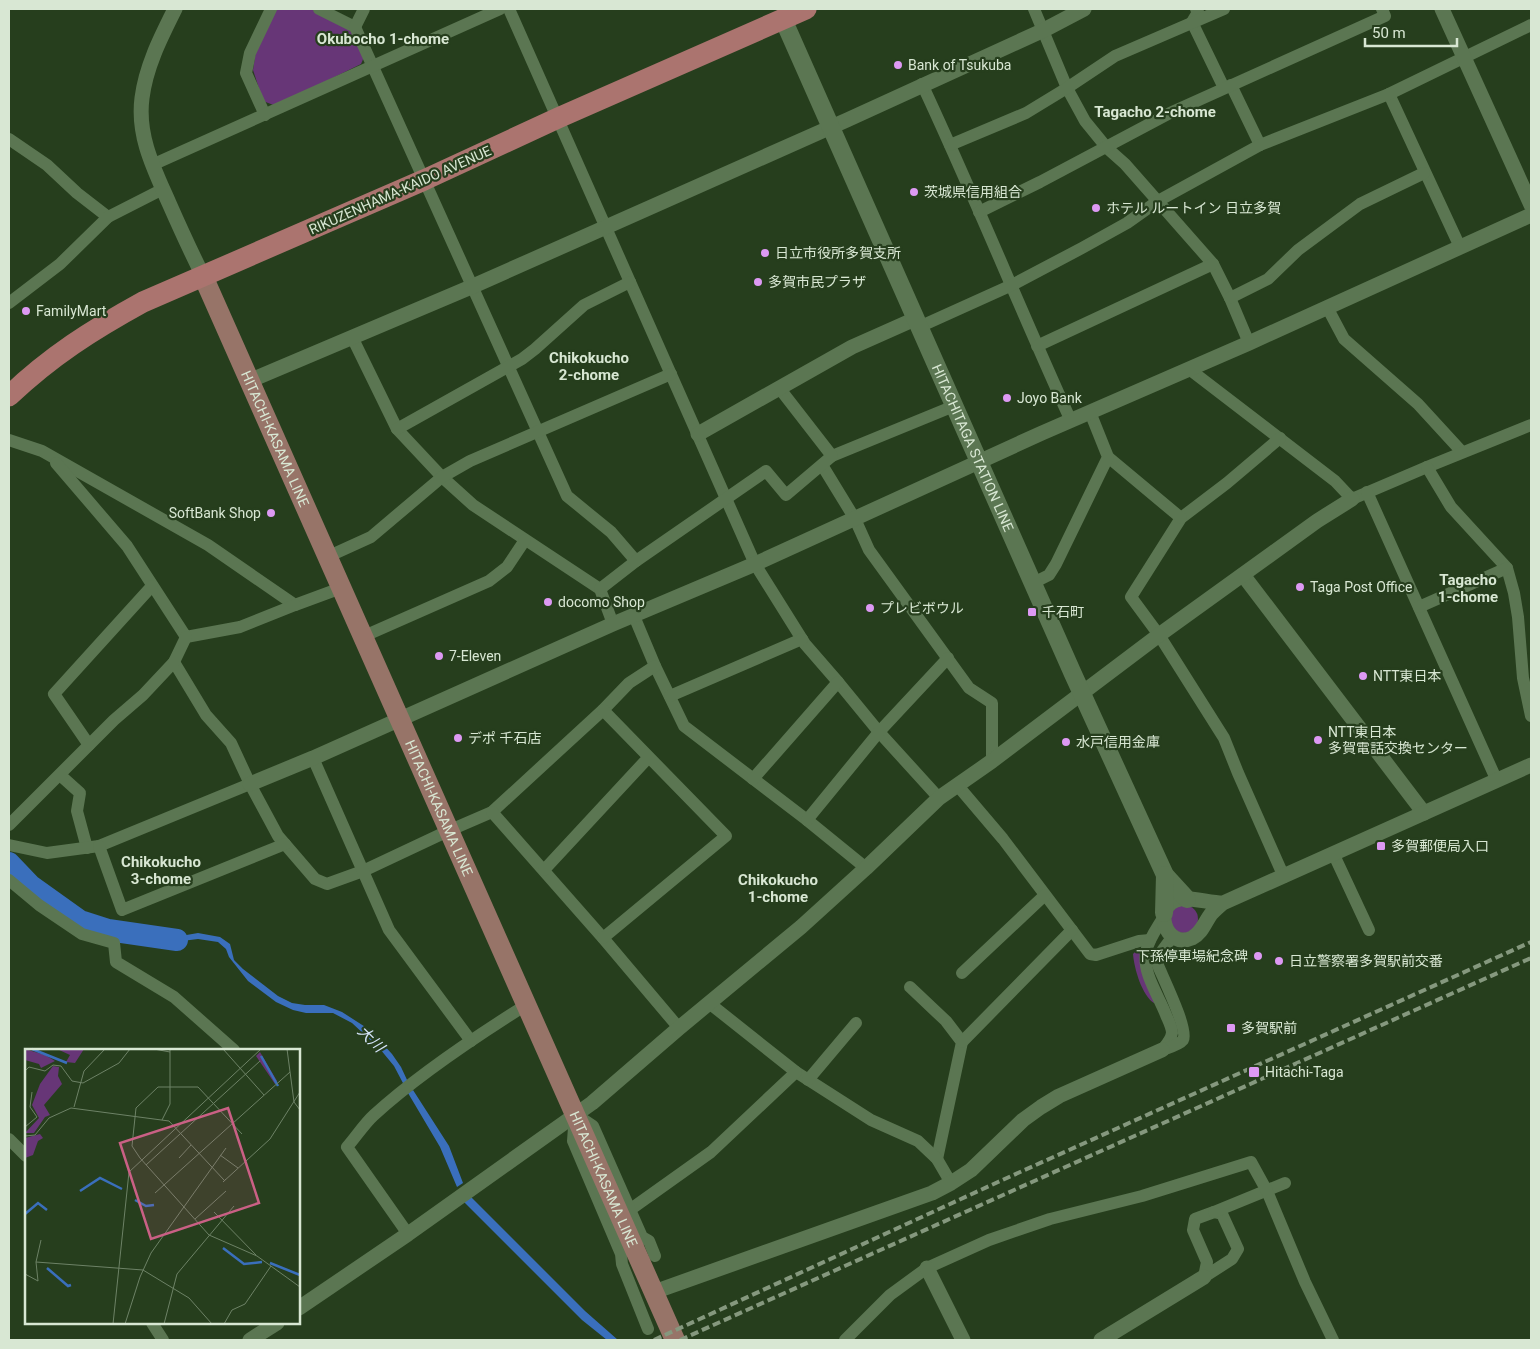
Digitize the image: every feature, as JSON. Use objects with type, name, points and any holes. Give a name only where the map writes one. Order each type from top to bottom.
[{"type":"highway","name":"RIKUZENHAMA-KAIDO AVENUE","points":[[9,396],[30,375],[64,349],[102,324],[143,302],[424,180],[781,14],[806,9]]},
{"type":"main road","name":"HITACHITAGA STATION LINE","points":[[781,14],[954,406],[1165,875]]},
{"type":"main road","name":"HITACHI-KASAMA LINE","points":[[203,276],[675,1340]]},
{"type":"main road","points":[[1165,875],[1189,899]]},
{"type":"main road","points":[[1164,915],[1165,875]]},
{"type":"street","points":[[175,9],[151,62],[142,99],[144,140],[152,165],[203,276]]},
{"type":"street","points":[[266,114],[246,74],[250,53],[271,9]]},
{"type":"street","points":[[319,9],[355,27],[567,496],[611,532],[636,561]]},
{"type":"street","points":[[355,27],[364,9]]},
{"type":"street","points":[[152,165],[500,9]]},
{"type":"street","points":[[509,9],[755,564],[802,639],[879,732],[939,798]]},
{"type":"street","points":[[1034,9],[1067,88],[1085,120],[1107,148],[1125,164],[1212,264],[1230,298],[1248,343]]},
{"type":"street","points":[[250,382],[471,287],[830,127],[1044,30],[1084,9]]},
{"type":"street","points":[[1192,22],[1198,12],[1196,9]]},
{"type":"street","points":[[950,145],[1026,113],[1115,56],[1224,9]]},
{"type":"street","points":[[979,212],[1107,148],[1170,113],[1385,16],[1382,9]]},
{"type":"street","points":[[1442,9],[1531,205]]},
{"type":"street","points":[[1192,22],[1260,144]]},
{"type":"street","points":[[698,434],[852,347],[1012,286],[1126,223],[1158,201],[1260,144],[1389,94],[1531,25]]},
{"type":"street","points":[[922,84],[1037,346],[1072,420]]},
{"type":"street","points":[[1389,94],[1460,247]]},
{"type":"street","points":[[9,139],[47,165],[76,193],[108,217]]},
{"type":"street","points":[[1230,298],[1268,279],[1298,250],[1360,204],[1424,172]]},
{"type":"street","points":[[9,303],[60,264],[108,217],[163,189]]},
{"type":"street","points":[[9,844],[47,853],[93,847],[250,784],[755,564],[1531,215]]},
{"type":"street","points":[[1037,346],[1212,264]]},
{"type":"street","points":[[397,429],[522,359],[584,305],[630,282]]},
{"type":"street","points":[[1326,308],[1344,340],[1418,404],[1462,452]]},
{"type":"street","points":[[352,338],[397,429],[442,477],[473,505],[600,589],[614,624]]},
{"type":"street","points":[[1189,369],[1335,480],[1352,499]]},
{"type":"street","points":[[327,557],[371,537],[442,477],[470,460],[671,374]]},
{"type":"street","points":[[780,388],[832,456]]},
{"type":"street","points":[[600,589],[636,561],[766,471],[786,495],[832,456],[954,406]]},
{"type":"street","points":[[1090,412],[1108,457],[1182,518]]},
{"type":"street","points":[[300,1307],[408,1234],[601,1096],[679,1028],[802,927],[939,798],[992,761],[1159,635],[1352,499],[1427,466],[1531,425]]},
{"type":"street","points":[[1280,438],[1182,518],[1131,597],[1159,635],[1224,738],[1284,876]]},
{"type":"street","points":[[9,440],[42,451],[208,545],[295,605]]},
{"type":"street","points":[[50,456],[128,546],[186,637]]},
{"type":"street","points":[[1033,583],[1049,575],[1056,564],[1108,457]]},
{"type":"street","points":[[822,465],[855,519],[869,550],[969,688],[992,703],[992,761]]},
{"type":"street","points":[[1427,466],[1451,507],[1507,568],[1517,609],[1523,678],[1531,716]]},
{"type":"street","points":[[1367,492],[1497,780]]},
{"type":"street","points":[[362,637],[490,581],[507,567],[525,540]]},
{"type":"street","points":[[1419,607],[1507,568]]},
{"type":"street","points":[[1243,575],[1424,813]]},
{"type":"street","points":[[89,745],[54,694],[152,586]]},
{"type":"street","points":[[186,637],[240,627],[341,588]]},
{"type":"street","points":[[634,616],[655,666],[684,726],[807,820],[866,868]]},
{"type":"street","points":[[9,825],[114,720],[143,695],[174,662],[186,637]]},
{"type":"street","points":[[670,696],[802,639]]},
{"type":"street","points":[[807,820],[879,732],[948,658]]},
{"type":"street","points":[[174,662],[206,715],[232,743],[250,784],[278,836],[315,879],[327,884],[363,871],[492,812],[630,683],[655,666]]},
{"type":"street","points":[[753,779],[838,682]]},
{"type":"street","points":[[603,710],[726,836],[603,938]]},
{"type":"street","points":[[312,758],[389,930],[471,1041]]},
{"type":"street","points":[[544,870],[648,758]]},
{"type":"street","points":[[1164,915],[1165,928],[1177,939],[1194,937],[1203,928],[1211,914],[1223,903],[1334,855],[1531,765]]},
{"type":"street","points":[[60,775],[80,793],[77,811],[122,910],[285,844]]},
{"type":"street","points":[[958,786],[1003,839],[1090,954],[1096,955],[1139,941],[1150,940]]},
{"type":"street","points":[[492,812],[679,1028]]},
{"type":"street","points":[[1334,855],[1369,930]]},
{"type":"street","points":[[9,880],[40,905],[82,934],[114,943],[116,962],[174,997],[228,1048]]},
{"type":"street","points":[[962,972],[1045,894]]},
{"type":"street","points":[[1162,1050],[1170,1040],[1172,1033],[1148,972],[1145,958],[1150,940],[1173,902],[1189,899],[1223,903]]},
{"type":"street","points":[[1189,899],[1197,903],[1203,911],[1205,917],[1203,928]]},
{"type":"street","points":[[937,1159],[962,1042],[1072,930]]},
{"type":"street","points":[[654,1292],[909,1202],[951,1183],[971,1170],[1023,1120],[1041,1107],[1060,1096],[1179,1043],[1185,1035],[1182,1023],[1157,963],[1162,951],[1173,936]]},
{"type":"street","points":[[910,987],[946,1022],[962,1042]]},
{"type":"street","points":[[709,1003],[808,1080],[871,1120],[918,1141],[937,1159],[951,1183]]},
{"type":"street","points":[[408,1234],[347,1147],[372,1116],[471,1041],[526,1005]]},
{"type":"street","points":[[808,1080],[856,1023]]},
{"type":"street","points":[[630,1209],[711,1152],[796,1072]]},
{"type":"street","points":[[575,1114],[593,1126],[642,1237],[649,1241],[655,1256]]},
{"type":"street","points":[[575,1114],[573,1141],[621,1254],[622,1264],[648,1329]]},
{"type":"street","points":[[9,1139],[25,1155]]},
{"type":"street","points":[[845,1340],[890,1295],[927,1268],[989,1240],[1050,1219],[1142,1196],[1250,1162],[1267,1191],[1305,1282],[1332,1340]]},
{"type":"street","points":[[1204,1277],[1206,1262],[1194,1230],[1195,1219],[1285,1183]]},
{"type":"street","points":[[1102,1340],[1232,1259],[1238,1249],[1222,1214],[1214,1212]]},
{"type":"street","points":[[927,1268],[963,1340]]},
{"type":"street","points":[[153,1324],[163,1340]]},
{"type":"street","points":[[250,1340],[274,1324]]},
{"type":"shaded area","points":[[275,9],[311,9],[351,29],[364,57],[361,64],[276,106],[263,101],[253,70],[256,50]]},
{"type":"shaded area","points":[[1184,905],[1194,909],[1198,919],[1194,929],[1184,933],[1174,929],[1170,919],[1174,909]]},
{"type":"shaded area","points":[[1139,948],[1142,950],[1154,1003],[1142,988],[1135,967],[1133,954]]},
{"type":"water","points":[[9,860],[78,922],[95,929],[119,936],[134,937],[175,937],[198,933],[220,937],[230,944],[234,960],[278,996],[292,1003],[324,1005],[342,1012],[370,1030],[392,1054],[408,1082],[404,1085],[394,1066],[380,1049],[352,1023],[333,1013],[306,1013],[293,1010],[276,1002],[248,981],[229,957],[226,949],[218,942],[198,939],[174,942],[115,937],[87,929],[44,902],[13,876],[9,872]]},
{"type":"water","points":[[413,1090],[449,1146],[463,1183],[457,1187],[440,1147],[408,1093]]},
{"type":"water","points":[[471,1197],[585,1311],[618,1340],[607,1340],[582,1320],[464,1202]]},
{"type":"waterway","name":"大川","points":[[9,863],[31,886],[80,921],[108,930],[177,940]]},
{"type":"railway","points":[[654,1340],[998,1182],[1531,942]]},
{"type":"railway","points":[[680,1340],[1531,958]]},
{"type":"place","name":"Bank of Tsukuba","points":[[898,65]]},
{"type":"place","name":"茨城県信用組合","points":[[914,192]]},
{"type":"place","name":"ホテル ルートイン 日立多賀","points":[[1096,208]]},
{"type":"place","name":"日立市役所多賀支所","points":[[765,253]]},
{"type":"place","name":"多賀市民プラザ","points":[[758,282]]},
{"type":"place","name":"FamilyMart","points":[[26,311]]},
{"type":"place","name":"Joyo Bank","points":[[1007,398]]},
{"type":"place","name":"SoftBank Shop","points":[[271,513]]},
{"type":"place","name":"Taga Post Office","points":[[1300,587]]},
{"type":"place","name":"docomo Shop","points":[[548,602]]},
{"type":"place","name":"プレビボウル","points":[[870,608]]},
{"type":"place","name":"千石町","points":[[1032,612]]},
{"type":"place","name":"7-Eleven","points":[[439,656]]},
{"type":"place","name":"NTT東日本","points":[[1363,676]]},
{"type":"place","name":"デポ 千石店","points":[[458,738]]},
{"type":"place","name":"NTT東日本 多賀電話交換センター","points":[[1318,740]]},
{"type":"place","name":"水戸信用金庫","points":[[1066,742]]},
{"type":"place","name":"多賀郵便局入口","points":[[1381,846]]},
{"type":"place","name":"下孫停車場紀念碑","points":[[1258,956]]},
{"type":"place","name":"日立警察署多賀駅前交番","points":[[1279,961]]},
{"type":"place","name":"多賀駅前","points":[[1231,1028]]},
{"type":"place","name":"Hitachi-Taga","points":[[1254,1072]]},
{"type":"district","name":"Okubocho 1-chome","points":[[383,39]]},
{"type":"district","name":"Tagacho 2-chome","points":[[1155,112]]},
{"type":"district","name":"Chikokucho 2-chome","points":[[589,366]]},
{"type":"district","name":"Tagacho 1-chome","points":[[1468,588]]},
{"type":"district","name":"Chikokucho 3-chome","points":[[161,870]]},
{"type":"district","name":"Chikokucho 1-chome","points":[[778,888]]}]
